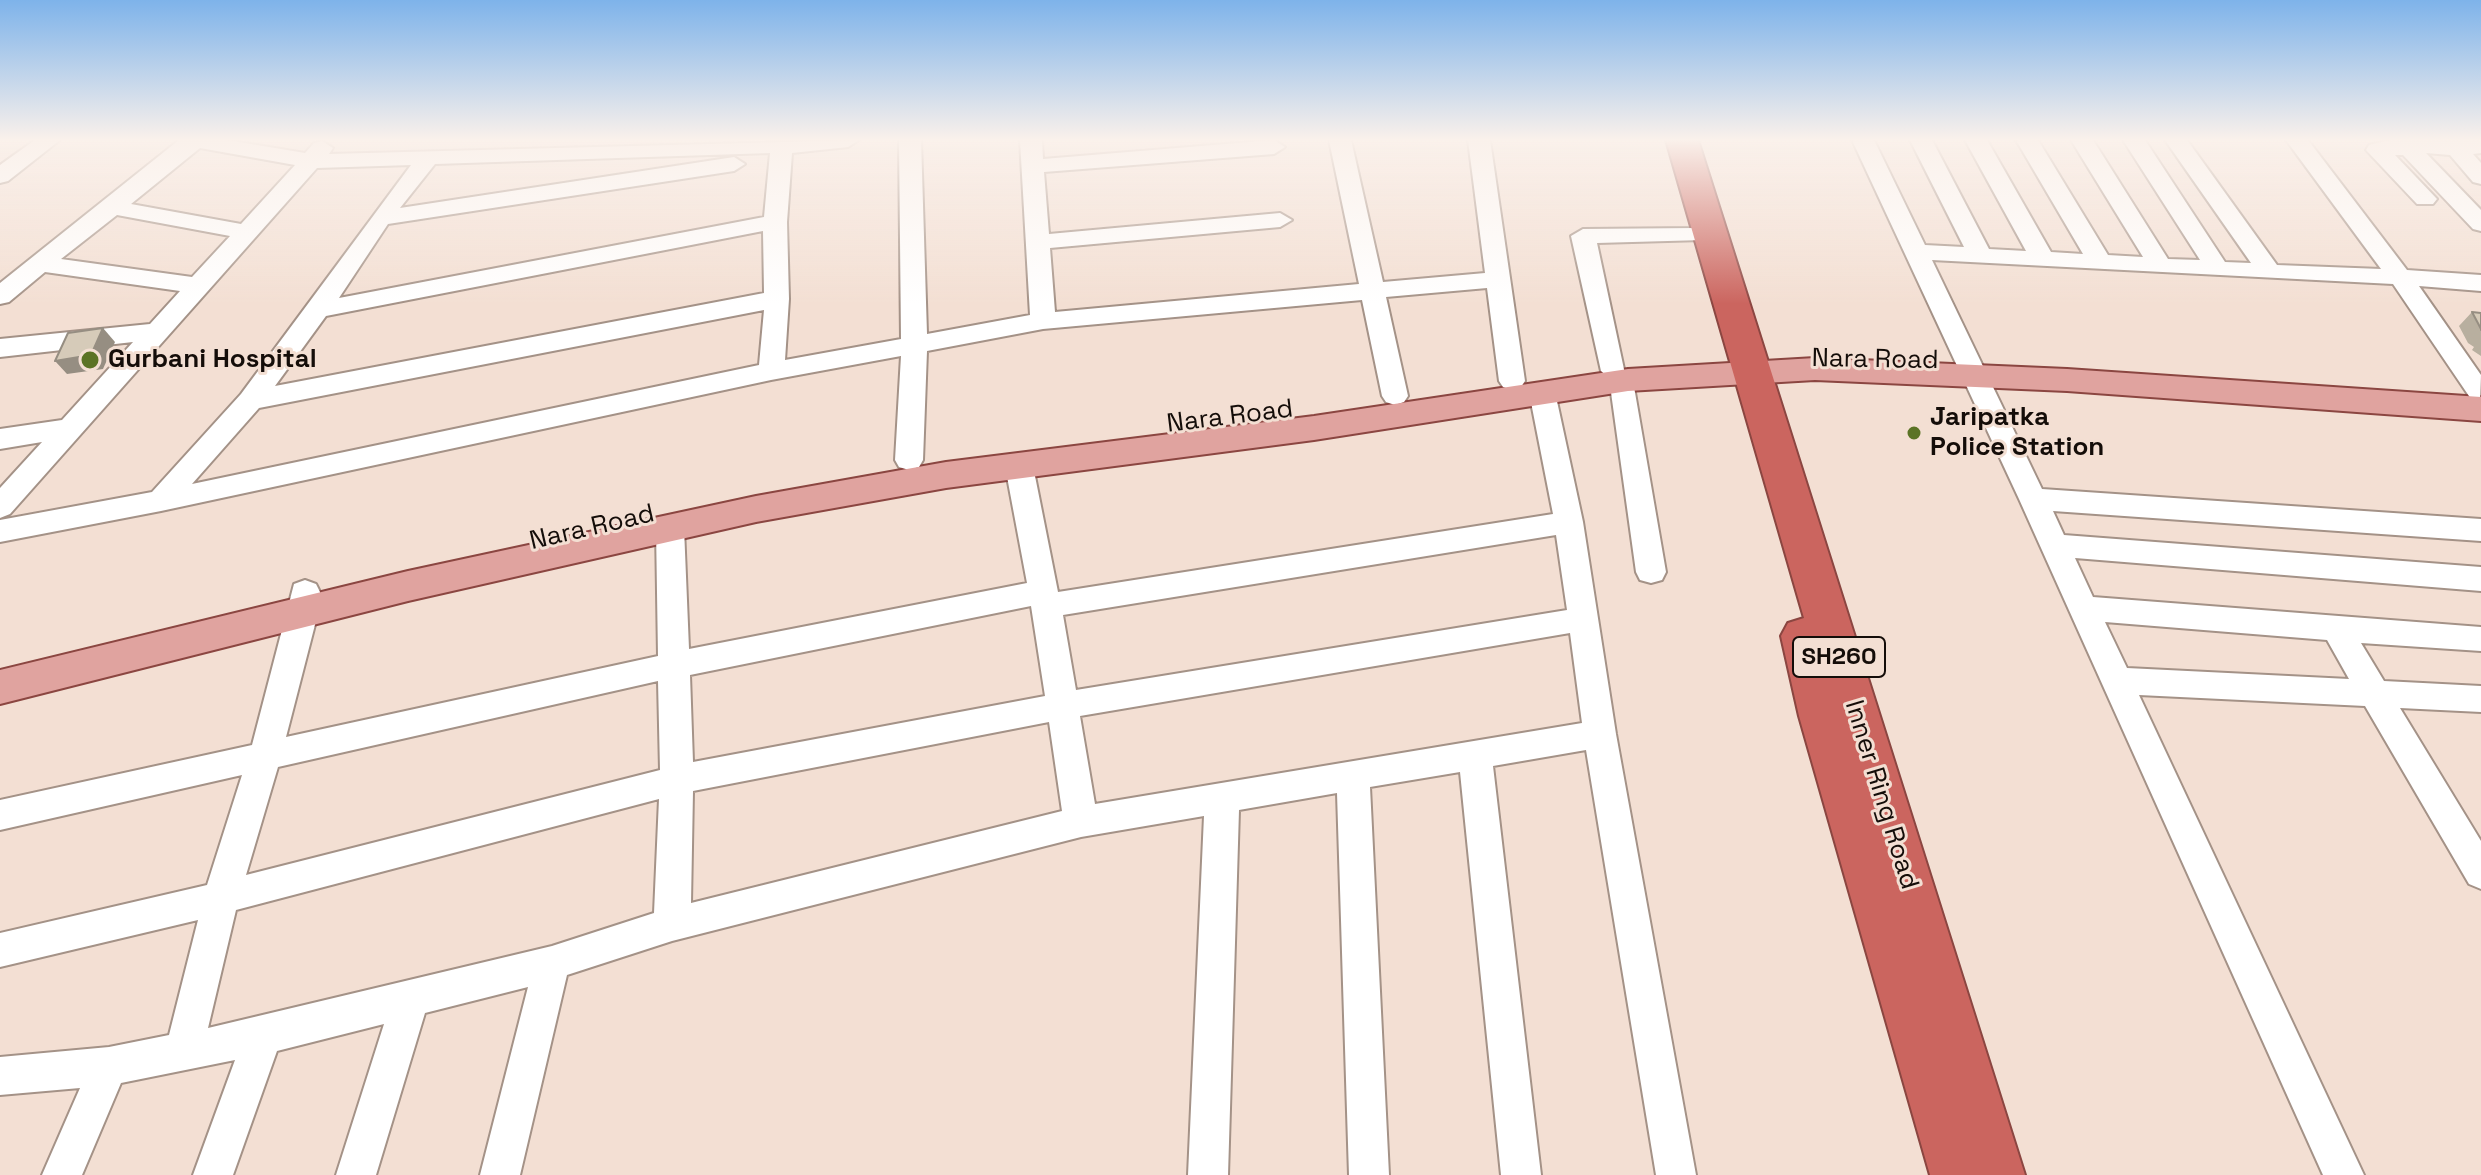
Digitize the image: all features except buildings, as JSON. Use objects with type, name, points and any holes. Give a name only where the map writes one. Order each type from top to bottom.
[{"type":"highway","name":"Inner Ring Road","points":[[1684,195],[1995,1175]]},
{"type":"highway","name":"Inner Ring Road","points":[[1696,195],[1823,716],[1960,1175]]},
{"type":"main road","name":"Nara Road","points":[[304,603],[909,460],[1395,396],[1740,366],[1973,369],[2481,398]]},
{"type":"main road","name":"Nara Road","points":[[0,661],[304,603],[756,509],[1019,466],[1314,428],[1527,386]]},
{"type":"main road","points":[[0,687],[304,603]]},
{"type":"street","points":[[0,296],[126,195]]},
{"type":"street","points":[[0,507],[281,195]]},
{"type":"street","points":[[161,501],[250,400],[399,195]]},
{"type":"street","points":[[380,218],[513,195]]},
{"type":"street","points":[[771,371],[777,299],[777,195]]},
{"type":"street","points":[[909,460],[914,343],[911,195]]},
{"type":"street","points":[[1034,195],[1043,321]]},
{"type":"street","points":[[1352,195],[1395,396]]},
{"type":"street","points":[[1487,195],[1500,279],[1527,386],[1569,522],[1600,734],[1676,1175]]},
{"type":"street","points":[[1890,195],[2344,1175]]},
{"type":"street","points":[[1949,195],[1980,255]]},
{"type":"street","points":[[2007,195],[2043,259]]},
{"type":"street","points":[[2060,195],[2099,261]]},
{"type":"street","points":[[2116,195],[2160,265]]},
{"type":"street","points":[[2170,195],[2217,268]]},
{"type":"street","points":[[2215,195],[2270,272]]},
{"type":"street","points":[[2338,195],[2400,277],[2481,398]]},
{"type":"street","points":[[2421,195],[2425,199]]},
{"type":"street","points":[[2453,195],[2481,224]]},
{"type":"street","points":[[111,207],[247,232]]},
{"type":"street","points":[[1037,242],[1280,220]]},
{"type":"street","points":[[318,310],[775,222]]},
{"type":"street","points":[[1651,572],[1617,376],[1583,236],[1695,235]]},
{"type":"street","points":[[1918,252],[2481,283]]},
{"type":"street","points":[[40,264],[198,286]]},
{"type":"street","points":[[0,531],[161,501],[771,371],[1043,321],[1500,279]]},
{"type":"street","points":[[250,400],[777,299]]},
{"type":"street","points":[[0,348],[159,331]]},
{"type":"street","points":[[0,439],[72,428]]},
{"type":"street","points":[[1019,466],[1081,822]]},
{"type":"street","points":[[2033,499],[2481,530]]},
{"type":"street","points":[[0,815],[674,665],[1044,598],[1569,522]]},
{"type":"street","points":[[670,528],[677,780],[672,924]]},
{"type":"street","points":[[2436,528],[2477,584]]},
{"type":"street","points":[[2054,545],[2477,584]]},
{"type":"street","points":[[184,1050],[221,898],[265,756],[304,603]]},
{"type":"street","points":[[2082,608],[2481,639]]},
{"type":"street","points":[[0,950],[221,898],[677,780],[1060,706],[1583,619]]},
{"type":"street","points":[[2336,629],[2481,873]]},
{"type":"street","points":[[2117,681],[2374,693],[2477,704]]},
{"type":"street","points":[[0,1076],[109,1066],[263,1036],[552,963],[672,924],[1081,822],[1600,734]]},
{"type":"street","points":[[1475,755],[1521,1175]]},
{"type":"street","points":[[1353,777],[1369,1175]]},
{"type":"street","points":[[1208,1175],[1222,798]]},
{"type":"street","points":[[500,1175],[552,963]]},
{"type":"street","points":[[356,1175],[410,1000]]},
{"type":"street","points":[[213,1175],[263,1036]]},
{"type":"street","points":[[62,1175],[109,1066]]},
{"type":"place","name":"Gurbani Hospital","points":[[90,360]]},
{"type":"place","name":"Jaripatka Police Station","points":[[1914,433]]}]
